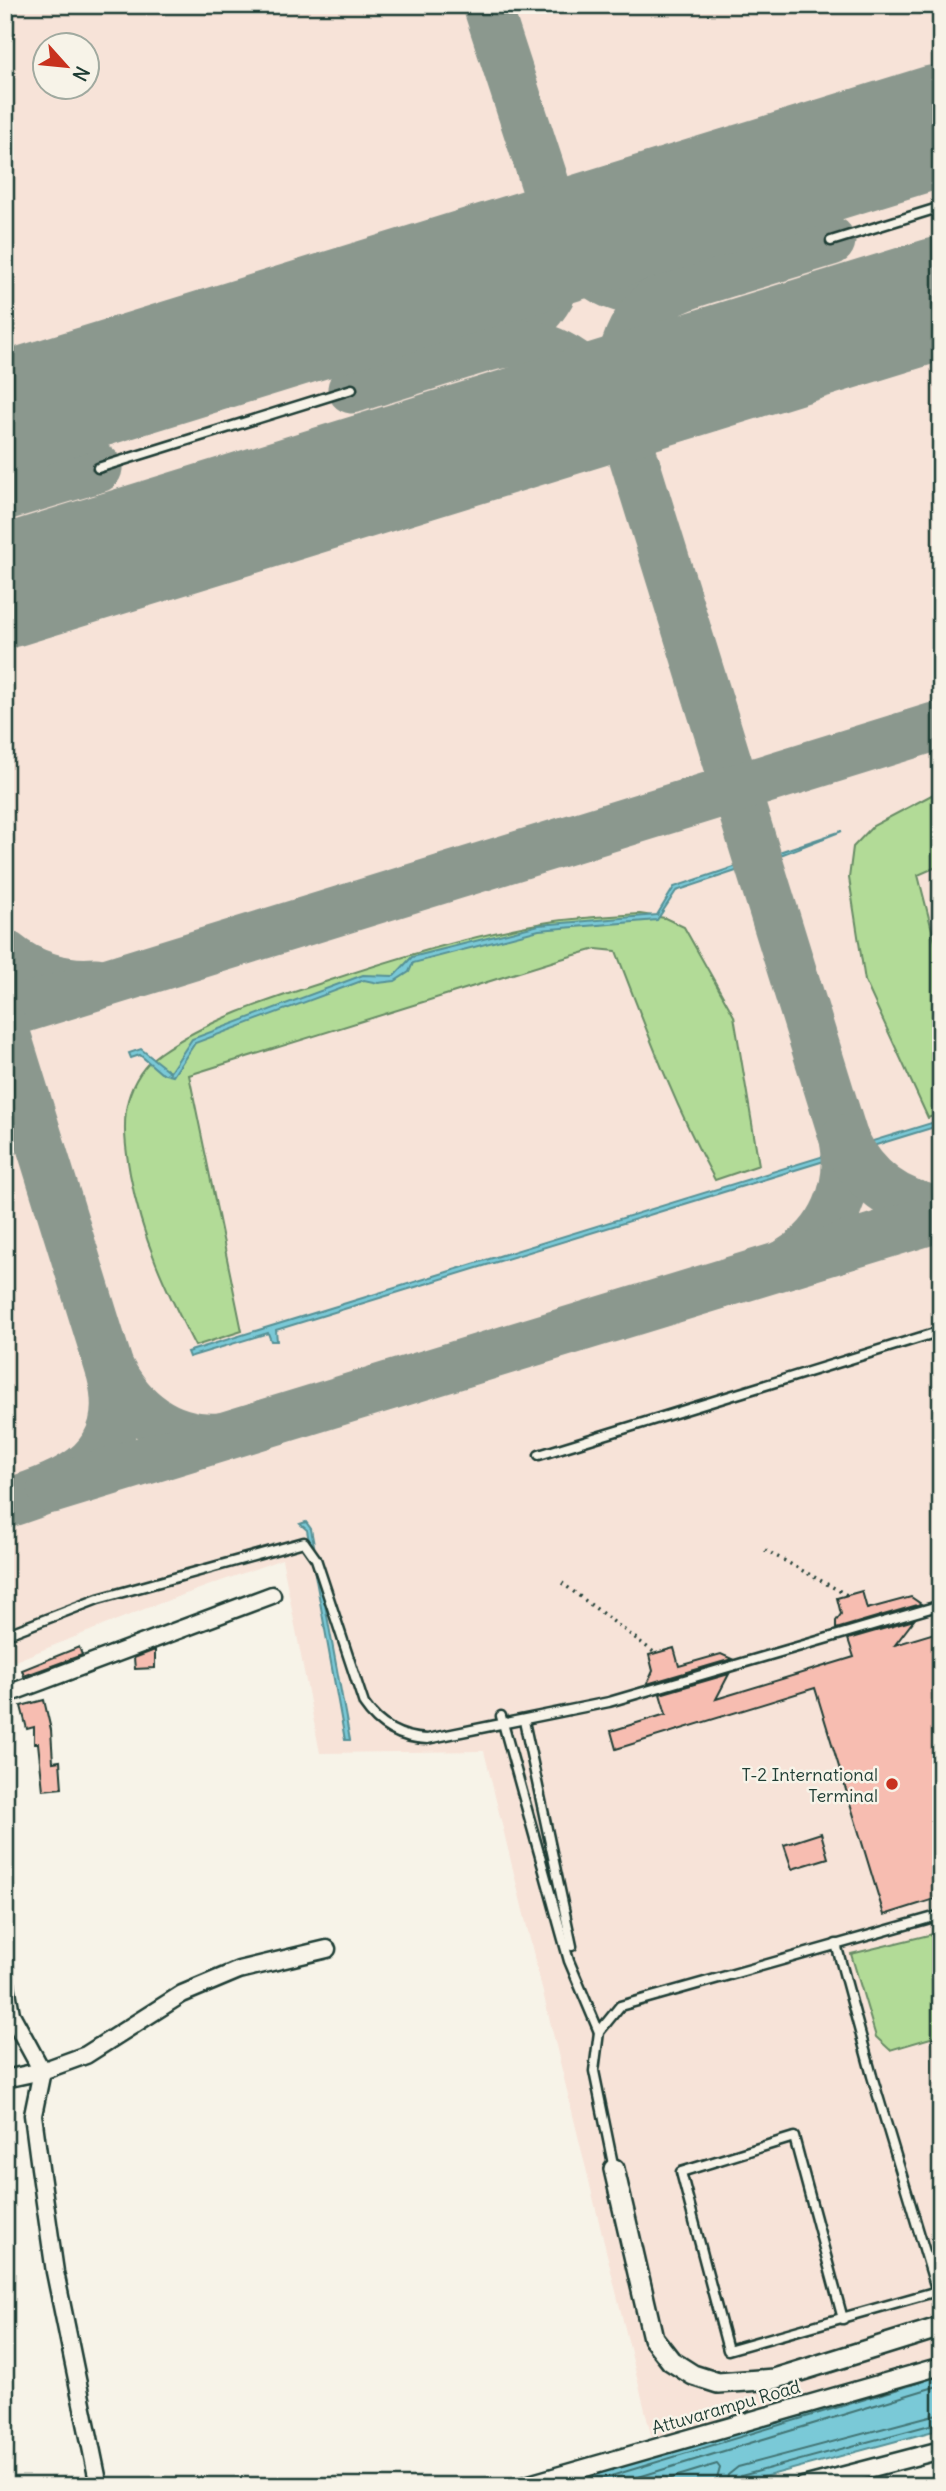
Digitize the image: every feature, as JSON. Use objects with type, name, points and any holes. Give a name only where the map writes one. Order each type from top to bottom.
[{"type":"street","points":[[5,1695],[272,1595]]},
{"type":"street","points":[[5,2079],[42,2071],[86,2055],[182,1994],[216,1979],[239,1970],[327,1949]]},
{"type":"street","points":[[5,1979],[11,2014],[42,2071],[33,2115],[40,2168],[55,2272],[99,2486]]},
{"type":"street","points":[[614,2169],[653,2338],[671,2361],[693,2375],[718,2383],[774,2379],[941,2327]]},
{"type":"street","name":"Attuvarampu Road","points":[[522,2486],[941,2366]]},
{"type":"street","points":[[803,2486],[941,2450]]},
{"type":"lane","points":[[831,241],[941,207]]},
{"type":"lane","points":[[98,468],[352,389]]},
{"type":"lane","points":[[540,1455],[941,1331]]},
{"type":"lane","points":[[5,1635],[98,1599],[304,1542],[316,1559],[358,1692],[377,1720],[404,1736],[427,1740],[502,1720],[609,1702],[941,1605]]},
{"type":"lane","points":[[502,1720],[569,1961],[599,2032],[594,2071],[614,2169]]},
{"type":"lane","points":[[524,1721],[572,1946]]},
{"type":"lane","points":[[599,2032],[620,2006],[941,1915]]},
{"type":"lane","points":[[836,1944],[872,2076],[939,2291],[843,2319],[728,2350],[681,2172],[794,2137],[843,2319]]},
{"type":"path","points":[[765,1550],[847,1595]]},
{"type":"path","points":[[562,1583],[655,1653]]},
{"type":"shaded area","points":[[5,5],[941,5],[941,2357],[652,2439],[484,1751],[320,1753],[282,1559],[147,1608],[5,1665]]},
{"type":"green space","points":[[941,790],[941,865],[918,875],[941,965],[941,1113],[928,1118],[865,981],[849,878],[853,847],[873,826]]},
{"type":"green space","points":[[640,914],[665,918],[684,927],[734,1016],[759,1165],[715,1180],[674,1096],[616,951],[596,949],[561,959],[189,1075],[242,1331],[195,1346],[164,1283],[148,1242],[135,1198],[126,1147],[128,1100],[136,1080],[149,1062],[199,1030],[240,1012],[410,955],[526,926],[576,918]]},
{"type":"green space","points":[[941,1932],[941,2035],[890,2050],[876,2037],[851,1954]]},
{"type":"water","points":[[842,831],[760,863],[676,891],[657,920],[539,930],[413,963],[409,972],[395,981],[378,983],[364,980],[195,1043],[173,1076],[161,1073],[140,1055],[131,1058],[129,1053],[141,1049],[170,1072],[192,1039],[363,975],[394,976],[412,957],[539,925],[657,915],[674,887]]},
{"type":"water","points":[[941,1120],[941,1125],[276,1330],[277,1341],[271,1341],[268,1333],[189,1357],[187,1352]]},
{"type":"water","points":[[306,1522],[311,1529],[350,1740],[345,1740],[307,1530],[300,1524]]},
{"type":"water","points":[[941,2368],[941,2429],[730,2486],[554,2486]]},
{"type":"building","points":[[862,1591],[867,1609],[911,1597],[921,1604],[836,1629],[836,1621],[841,1614],[837,1598]]},
{"type":"building","name":"T-2 International Terminal","points":[[914,1620],[895,1645],[941,1631],[941,1897],[884,1915],[815,1688],[616,1749],[611,1731],[666,1714],[660,1694],[729,1674],[716,1699],[854,1657],[848,1639]]},
{"type":"building","points":[[79,1647],[82,1655],[24,1676],[22,1670]]},
{"type":"building","points":[[674,1648],[679,1666],[721,1654],[732,1659],[647,1684],[653,1671],[649,1655]]},
{"type":"building","points":[[155,1650],[155,1668],[135,1669],[134,1658]]},
{"type":"building","points":[[44,1700],[51,1730],[53,1762],[60,1761],[62,1788],[43,1790],[38,1743],[34,1743],[34,1727],[27,1729],[21,1706]]},
{"type":"building","points":[[821,1833],[828,1858],[792,1869],[784,1845]]},
{"type":"taxiway","points":[[483,346],[516,331],[541,308],[558,278],[564,242],[487,5]]},
{"type":"taxiway","points":[[562,230],[585,265],[612,285],[645,290],[686,282]]},
{"type":"taxiway","points":[[352,389],[483,348],[513,343],[545,349],[576,365],[602,387],[620,414],[619,380],[625,347],[632,332],[652,305],[690,284],[831,241]]},
{"type":"taxiway","points":[[620,414],[844,1139],[845,1175],[836,1209],[818,1238],[790,1261]]},
{"type":"taxiway","points":[[5,496],[98,468]]},
{"type":"taxiway","points":[[5,1014],[941,725]]},
{"type":"taxiway","points":[[5,954],[25,968],[48,977],[72,982],[96,982]]},
{"type":"taxiway","points":[[5,1030],[111,1373],[115,1402],[113,1426],[104,1446],[91,1462],[74,1476],[53,1487],[5,1504]]},
{"type":"taxiway","points":[[847,1147],[844,1139],[861,1166],[883,1188],[909,1203],[941,1210]]},
{"type":"taxiway","points":[[52,1489],[941,1217]]},
{"type":"taxiway","points":[[110,1369],[130,1398],[155,1420],[185,1434],[220,1437]]},
{"type":"runway","points":[[5,414],[941,125]]},
{"type":"runway","points":[[5,587],[941,298]]},
{"type":"place","name":"T-2 International Terminal","points":[[892,1784]]}]
